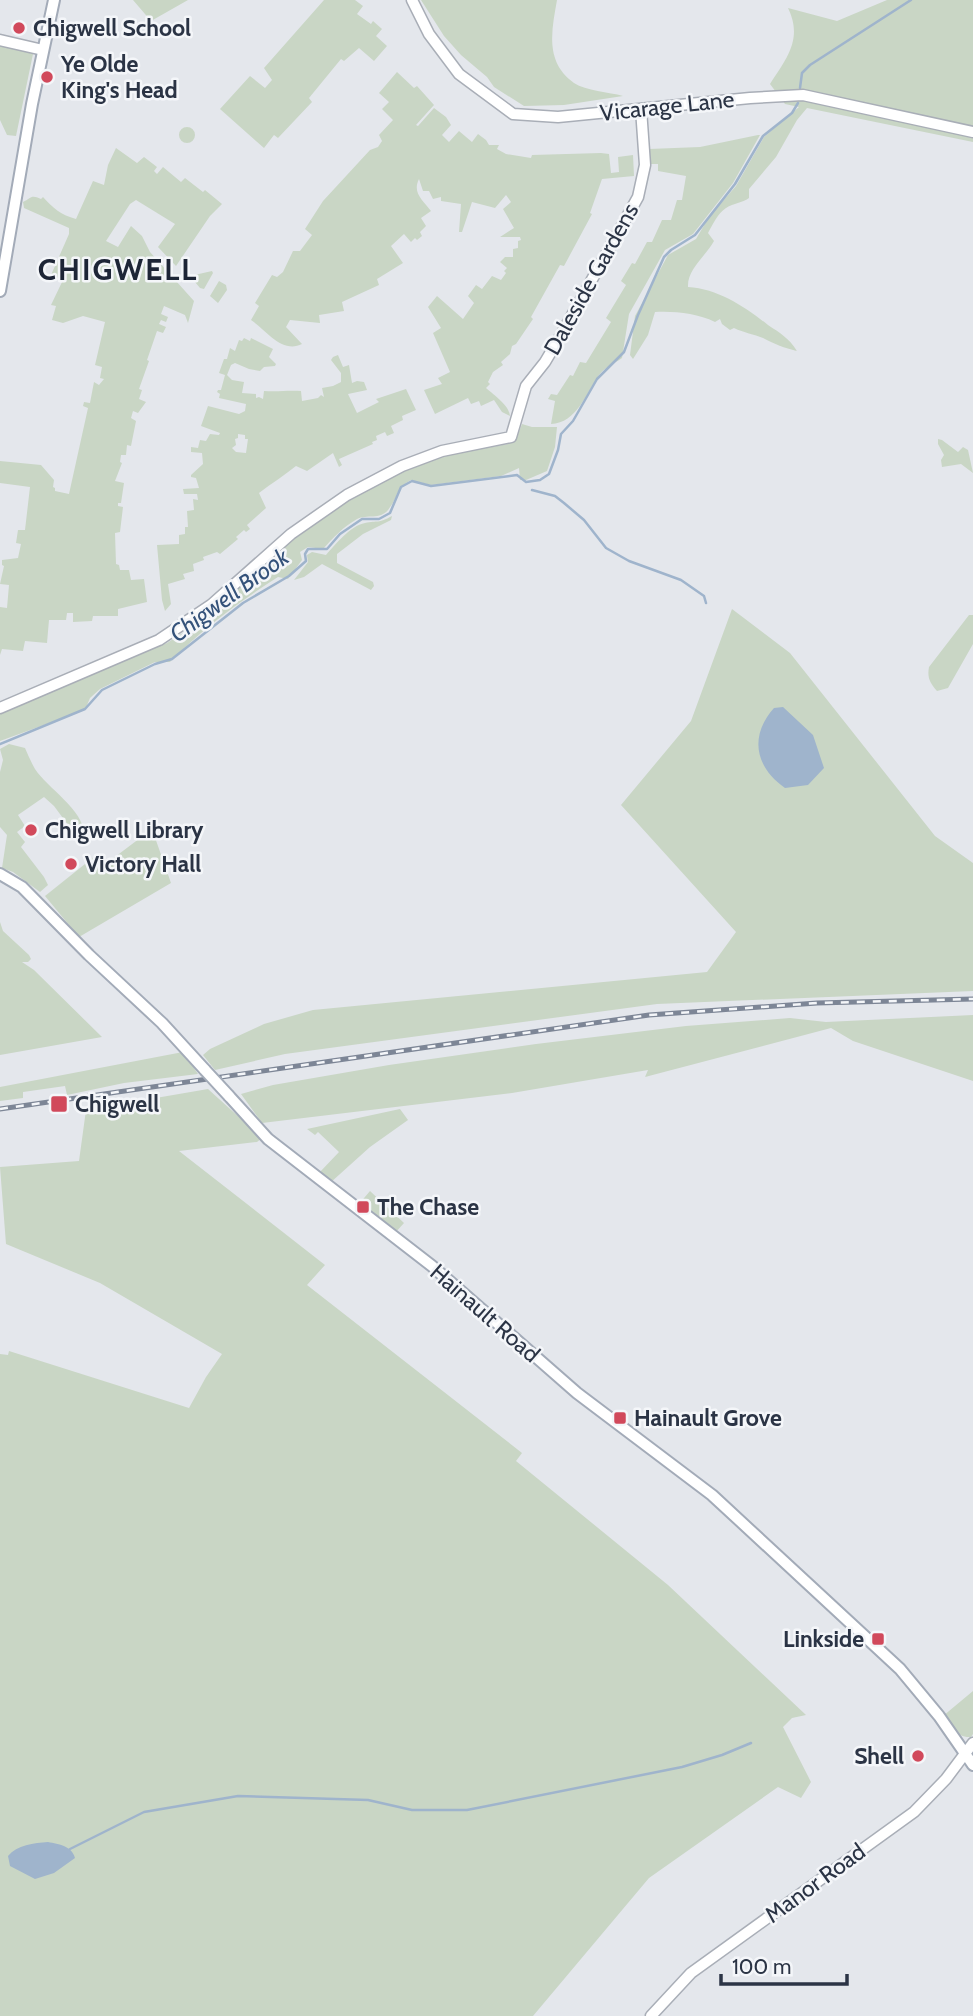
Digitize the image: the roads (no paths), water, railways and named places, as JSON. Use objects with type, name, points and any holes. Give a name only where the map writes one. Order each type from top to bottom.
[{"type":"main road","points":[[0,291],[54,0]]},
{"type":"main road","name":"Hainault Road","points":[[0,874],[22,887],[89,956],[162,1023],[268,1139],[432,1266],[577,1393],[712,1495],[900,1669],[973,1765]]},
{"type":"street","name":"Vicarage Lane","points":[[412,0],[429,34],[459,74],[513,114],[558,117],[803,95],[973,132]]},
{"type":"street","points":[[0,40],[43,50]]},
{"type":"street","name":"Daleside Gardens","points":[[0,708],[159,640],[211,605],[292,534],[347,495],[402,466],[442,451],[511,437],[526,386],[561,335],[638,197],[645,165],[642,109]]},
{"type":"street","name":"Manor Road","points":[[650,2016],[691,1973],[914,1812],[973,1743]]},
{"type":"water","points":[[783,707],[813,735],[824,768],[808,785],[785,788],[767,771],[762,761],[759,751],[761,729],[774,708]]},
{"type":"water","points":[[48,1842],[68,1848],[75,1858],[54,1873],[35,1879],[10,1866],[8,1856],[16,1849]]},
{"type":"waterway","name":"Chigwell Brook","points":[[800,88],[802,73],[810,65],[911,0]]},
{"type":"waterway","name":"Chigwell Brook","points":[[0,744],[85,709],[102,690],[155,664],[172,659],[243,603],[289,576],[306,561],[305,554],[308,549],[327,549],[340,534],[362,519],[379,519],[390,513],[401,487],[412,481],[431,486],[517,475],[526,482],[540,480],[549,474],[561,434],[573,421],[597,379],[624,352],[664,257],[695,235],[735,184],[763,136],[792,113],[798,103]]},
{"type":"waterway","points":[[532,490],[555,496],[564,503],[584,520],[606,548],[629,561],[681,580],[704,596],[706,603]]},
{"type":"waterway","points":[[70,1849],[144,1812],[238,1796],[368,1800],[412,1810],[467,1810],[682,1767],[751,1743]]},
{"type":"railway","points":[[0,1109],[649,1015],[817,1003],[973,999]]},
{"type":"place","name":"Chigwell School","points":[[19,28]]},
{"type":"place","name":"Ye Olde King's Head","points":[[47,77]]},
{"type":"place","name":"Chigwell Library","points":[[31,830]]},
{"type":"place","name":"Victory Hall","points":[[71,864]]},
{"type":"place","name":"Chigwell","points":[[59,1104]]},
{"type":"place","name":"The Chase","points":[[363,1207]]},
{"type":"place","name":"Hainault Grove","points":[[620,1418]]},
{"type":"place","name":"Linkside","points":[[878,1639]]},
{"type":"place","name":"Shell","points":[[918,1756]]},
{"type":"district","name":"CHIGWELL","points":[[118,269]]}]
